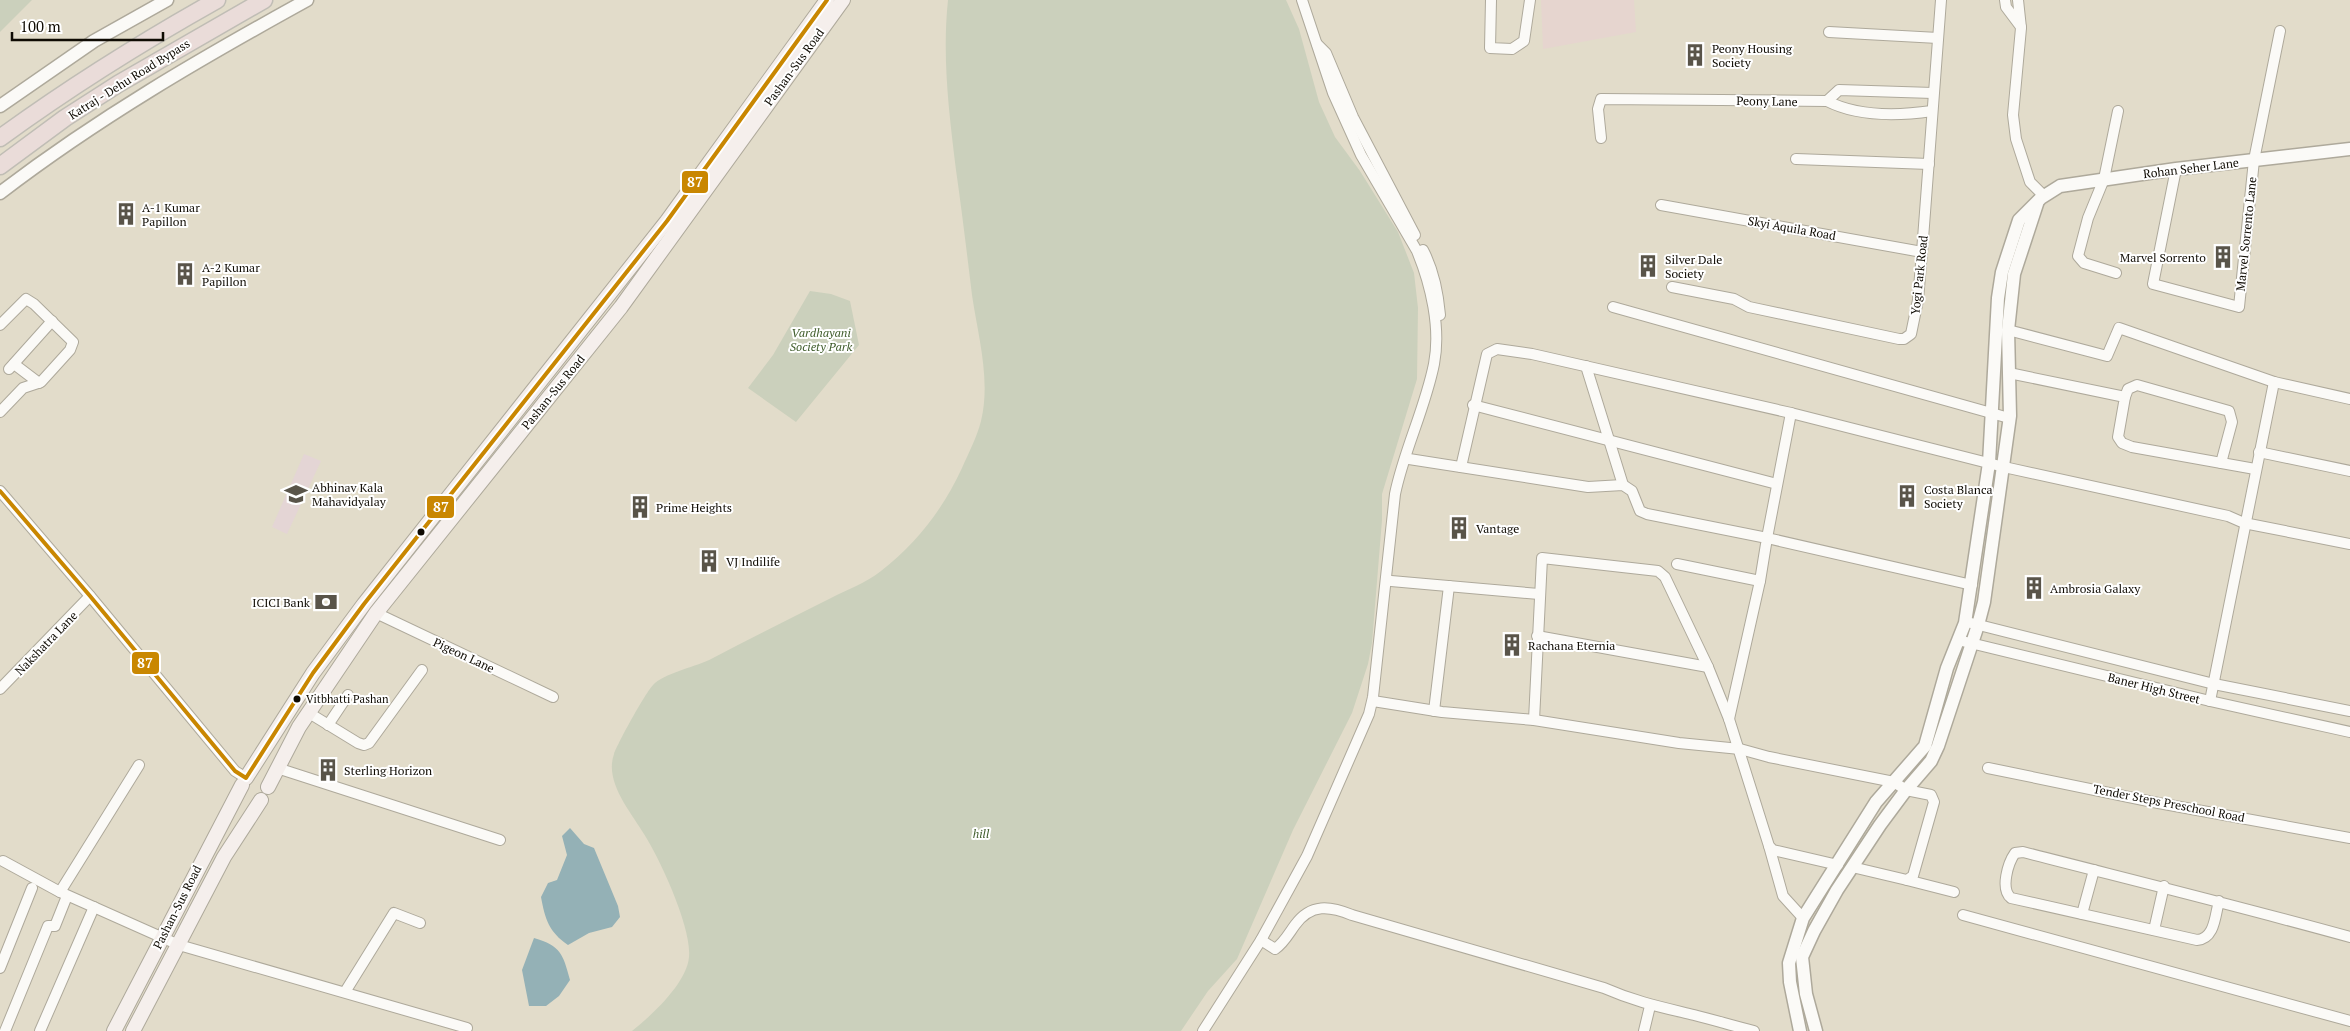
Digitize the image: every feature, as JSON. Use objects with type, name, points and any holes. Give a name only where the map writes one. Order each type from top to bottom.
[{"type":"highway","name":"Katraj - Dehu Road Bypass","points":[[0,138],[106,65],[217,0]]},
{"type":"highway","name":"Katraj - Dehu Road Bypass","points":[[0,166],[65,118],[118,84],[264,0]]},
{"type":"main road","name":"Pashan-Sus Road","points":[[114,1031],[241,778],[313,673],[364,604],[667,221],[827,0]]},
{"type":"main road","name":"Pashan-Sus Road","points":[[268,787],[309,713],[376,613],[624,310],[843,0]]},
{"type":"main road","points":[[251,775],[263,777],[268,787],[266,795],[261,800],[249,800],[244,796],[241,778],[251,775]]},
{"type":"main road","name":"Pashan-Sus Road","points":[[133,1031],[224,857],[261,800]]},
{"type":"street","points":[[0,106],[94,41],[167,0]]},
{"type":"street","points":[[0,193],[77,136],[129,102],[184,68],[307,0]]},
{"type":"street","points":[[1203,1031],[1261,940],[1322,824],[1333,793],[1369,714],[1373,699],[1395,494],[1401,465],[1428,390],[1434,362],[1434,312],[1423,266],[1417,251],[1361,155],[1333,93],[1302,0]]},
{"type":"street","points":[[1491,0],[1490,48],[1512,49],[1524,41],[1530,0]]},
{"type":"street","name":"Yogi Park Road","points":[[1672,287],[1734,299],[1749,307],[1904,339],[1911,334],[1918,300],[1941,0]]},
{"type":"street","points":[[2004,0],[2006,7],[2021,28]]},
{"type":"street","points":[[1816,1031],[1806,994],[1802,957],[1814,931],[1852,867],[1906,790],[1930,761],[1938,746],[1984,602],[2010,418],[2008,330],[2014,274],[2041,199],[2030,182],[2016,139],[2013,115],[2021,28],[2018,0]]},
{"type":"street","name":"Marvel Sorrento Lane","points":[[2176,169],[2153,284],[2239,307],[2254,160],[2280,31]]},
{"type":"street","points":[[1829,32],[1938,38]]},
{"type":"street","points":[[1315,42],[1326,54],[1353,117],[1429,262],[1437,290],[1441,317],[1437,371],[1401,488],[1379,692],[1373,699]]},
{"type":"street","points":[[1827,101],[1839,90],[1933,93]]},
{"type":"street","name":"Peony Lane","points":[[1601,138],[1598,109],[1600,98],[1827,101],[1842,109],[1876,114],[1932,111]]},
{"type":"street","points":[[2116,273],[2084,263],[2078,256],[2088,218],[2104,180],[2118,111]]},
{"type":"street","name":"Rohan Seher Lane","points":[[1800,1031],[1790,982],[1789,963],[1803,918],[1876,802],[1925,746],[1947,668],[1965,621],[1972,586],[1989,463],[1998,298],[2002,272],[2019,220],[2041,199],[2060,186],[2176,169],[2350,149]]},
{"type":"street","points":[[1796,159],[1929,164]]},
{"type":"street","name":"Skyi Aquila Road","points":[[1661,205],[1922,252]]},
{"type":"street","points":[[607,297],[624,310]]},
{"type":"street","points":[[0,325],[26,299],[34,304],[73,342],[70,350],[39,383],[23,388],[0,412]]},
{"type":"street","points":[[1613,307],[2010,418]]},
{"type":"street","points":[[39,383],[12,367],[52,321]]},
{"type":"street","points":[[2008,330],[2107,356],[2119,328],[2274,382],[2350,399]]},
{"type":"street","points":[[1461,467],[1473,405],[1486,354],[1497,349],[1586,366],[1791,413],[2004,468],[2228,516],[2244,523],[2350,544]]},
{"type":"street","points":[[1586,366],[1623,485]]},
{"type":"street","points":[[2009,373],[2125,397]]},
{"type":"street","points":[[2210,701],[2244,523],[2274,382]]},
{"type":"street","points":[[2221,463],[2232,422],[2229,411],[2137,385],[2128,389],[2118,437],[2122,443],[2132,447],[2221,463],[2255,469]]},
{"type":"street","points":[[1473,405],[1777,484]]},
{"type":"street","points":[[1729,719],[1760,581],[1766,538],[1791,413]]},
{"type":"street","points":[[2259,452],[2350,471]]},
{"type":"street","points":[[1409,459],[1588,487],[1623,485],[1632,491],[1640,510],[1647,514],[1766,538],[1972,586]]},
{"type":"street","points":[[0,491],[241,778]]},
{"type":"street","points":[[1534,720],[1542,558],[1658,571],[1665,577],[1708,667],[1729,719],[1740,749],[1783,896],[1803,918]]},
{"type":"street","points":[[1677,564],[1760,581]]},
{"type":"street","points":[[1391,581],[1539,594]]},
{"type":"street","points":[[1434,711],[1449,586]]},
{"type":"street","name":"Nakshatra Lane","points":[[0,689],[90,596]]},
{"type":"street","name":"Pigeon Lane","points":[[376,613],[552,697]]},
{"type":"street","name":"Baner High Street","points":[[1965,621],[2214,684],[2350,711]]},
{"type":"street","points":[[1537,636],[1708,667]]},
{"type":"street","name":"Baner High Street","points":[[1958,640],[2210,701],[2350,732]]},
{"type":"street","points":[[309,713],[364,745],[368,743],[422,670]]},
{"type":"street","points":[[328,725],[348,695]]},
{"type":"street","points":[[1373,699],[1434,711],[1534,720],[1679,743],[1740,749],[1769,757],[1894,782],[1906,790],[1932,795],[1934,802],[1913,876],[1908,880]]},
{"type":"street","points":[[1932,721],[1946,717]]},
{"type":"street","points":[[5,1023],[48,926],[55,926],[63,894],[139,765]]},
{"type":"street","points":[[278,768],[500,840]]},
{"type":"street","name":"Tender Steps Preschool Road","points":[[1988,768],[2060,781],[2153,802],[2350,838]]},
{"type":"street","points":[[1769,846],[1773,850],[1838,865]]},
{"type":"street","points":[[2219,901],[2210,936],[2205,940],[2011,898],[2006,894],[2004,888],[2015,852],[2023,852],[2164,886],[2219,901],[2350,937]]},
{"type":"street","points":[[3,861],[63,894],[179,945],[467,1028]]},
{"type":"street","points":[[1852,867],[1954,892]]},
{"type":"street","points":[[2082,914],[2094,870]]},
{"type":"street","points":[[2154,930],[2164,886]]},
{"type":"street","points":[[0,968],[32,888]]},
{"type":"street","points":[[40,1031],[94,907]]},
{"type":"street","points":[[1261,940],[1275,949],[1281,945],[1297,922],[1310,911],[1334,908],[1352,915],[1604,988],[1650,1006],[1754,1031]]},
{"type":"street","points":[[344,992],[394,913],[420,922]]},
{"type":"street","points":[[1963,915],[2350,1021]]},
{"type":"street","points":[[1644,1031],[1650,1006]]},
{"type":"shaded area","points":[[1541,0],[1634,0],[1636,32],[1543,49]]},
{"type":"shaded area","name":"Abhinav Kala Mahavidyalay","points":[[304,454],[321,461],[287,534],[272,527]]},
{"type":"green space","points":[[0,0],[32,0],[0,32]]},
{"type":"green space","name":"hill","points":[[948,0],[1286,0],[1299,29],[1319,102],[1335,137],[1360,171],[1398,232],[1414,273],[1418,308],[1417,379],[1382,494],[1382,520],[1372,643],[1368,664],[1352,713],[1293,830],[1237,959],[1208,991],[1181,1031],[632,1031],[658,1008],[675,988],[687,967],[689,957],[689,944],[674,894],[651,845],[620,796],[613,775],[614,754],[640,705],[651,687],[661,679],[713,658],[881,571],[906,549],[938,511],[955,483],[973,445],[981,421],[985,390],[984,374],[972,295],[949,106],[946,64]]},
{"type":"green space","name":"Vardhayani Society Park","points":[[810,291],[831,294],[850,301],[859,345],[796,422],[748,388],[773,355]]},
{"type":"water","points":[[570,828],[584,844],[594,848],[618,906],[620,917],[612,927],[589,933],[568,945],[552,930],[544,912],[541,897],[548,883],[557,880],[567,855],[562,836]]},
{"type":"water","points":[[534,938],[550,944],[560,952],[570,980],[559,996],[546,1006],[529,1006],[522,970]]},
{"type":"transit line","name":"87","points":[[0,491],[235,771],[246,778],[313,673],[364,604],[667,221],[827,0]]},
{"type":"place","name":"Peony Housing Society","points":[[1695,55]]},
{"type":"place","name":"A-1 Kumar Papillon","points":[[126,214]]},
{"type":"place","name":"Marvel Sorrento","points":[[2223,257]]},
{"type":"place","name":"Silver Dale Society","points":[[1648,266]]},
{"type":"place","name":"A-2 Kumar Papillon","points":[[185,274]]},
{"type":"place","name":"Abhinav Kala Mahavidyalay","points":[[296,494]]},
{"type":"place","name":"Costa Blanca Society","points":[[1907,496]]},
{"type":"place","name":"Prime Heights","points":[[640,507]]},
{"type":"place","name":"Vantage","points":[[1459,528]]},
{"type":"place","name":"VJ Indilife","points":[[709,561]]},
{"type":"place","name":"Ambrosia Galaxy","points":[[2034,588]]},
{"type":"place","name":"ICICI Bank","points":[[326,602]]},
{"type":"place","name":"Rachana Eternia","points":[[1512,645]]},
{"type":"place","name":"Vitbhatti Pashan","points":[[297,699]]},
{"type":"place","name":"Sterling Horizon","points":[[328,770]]}]
